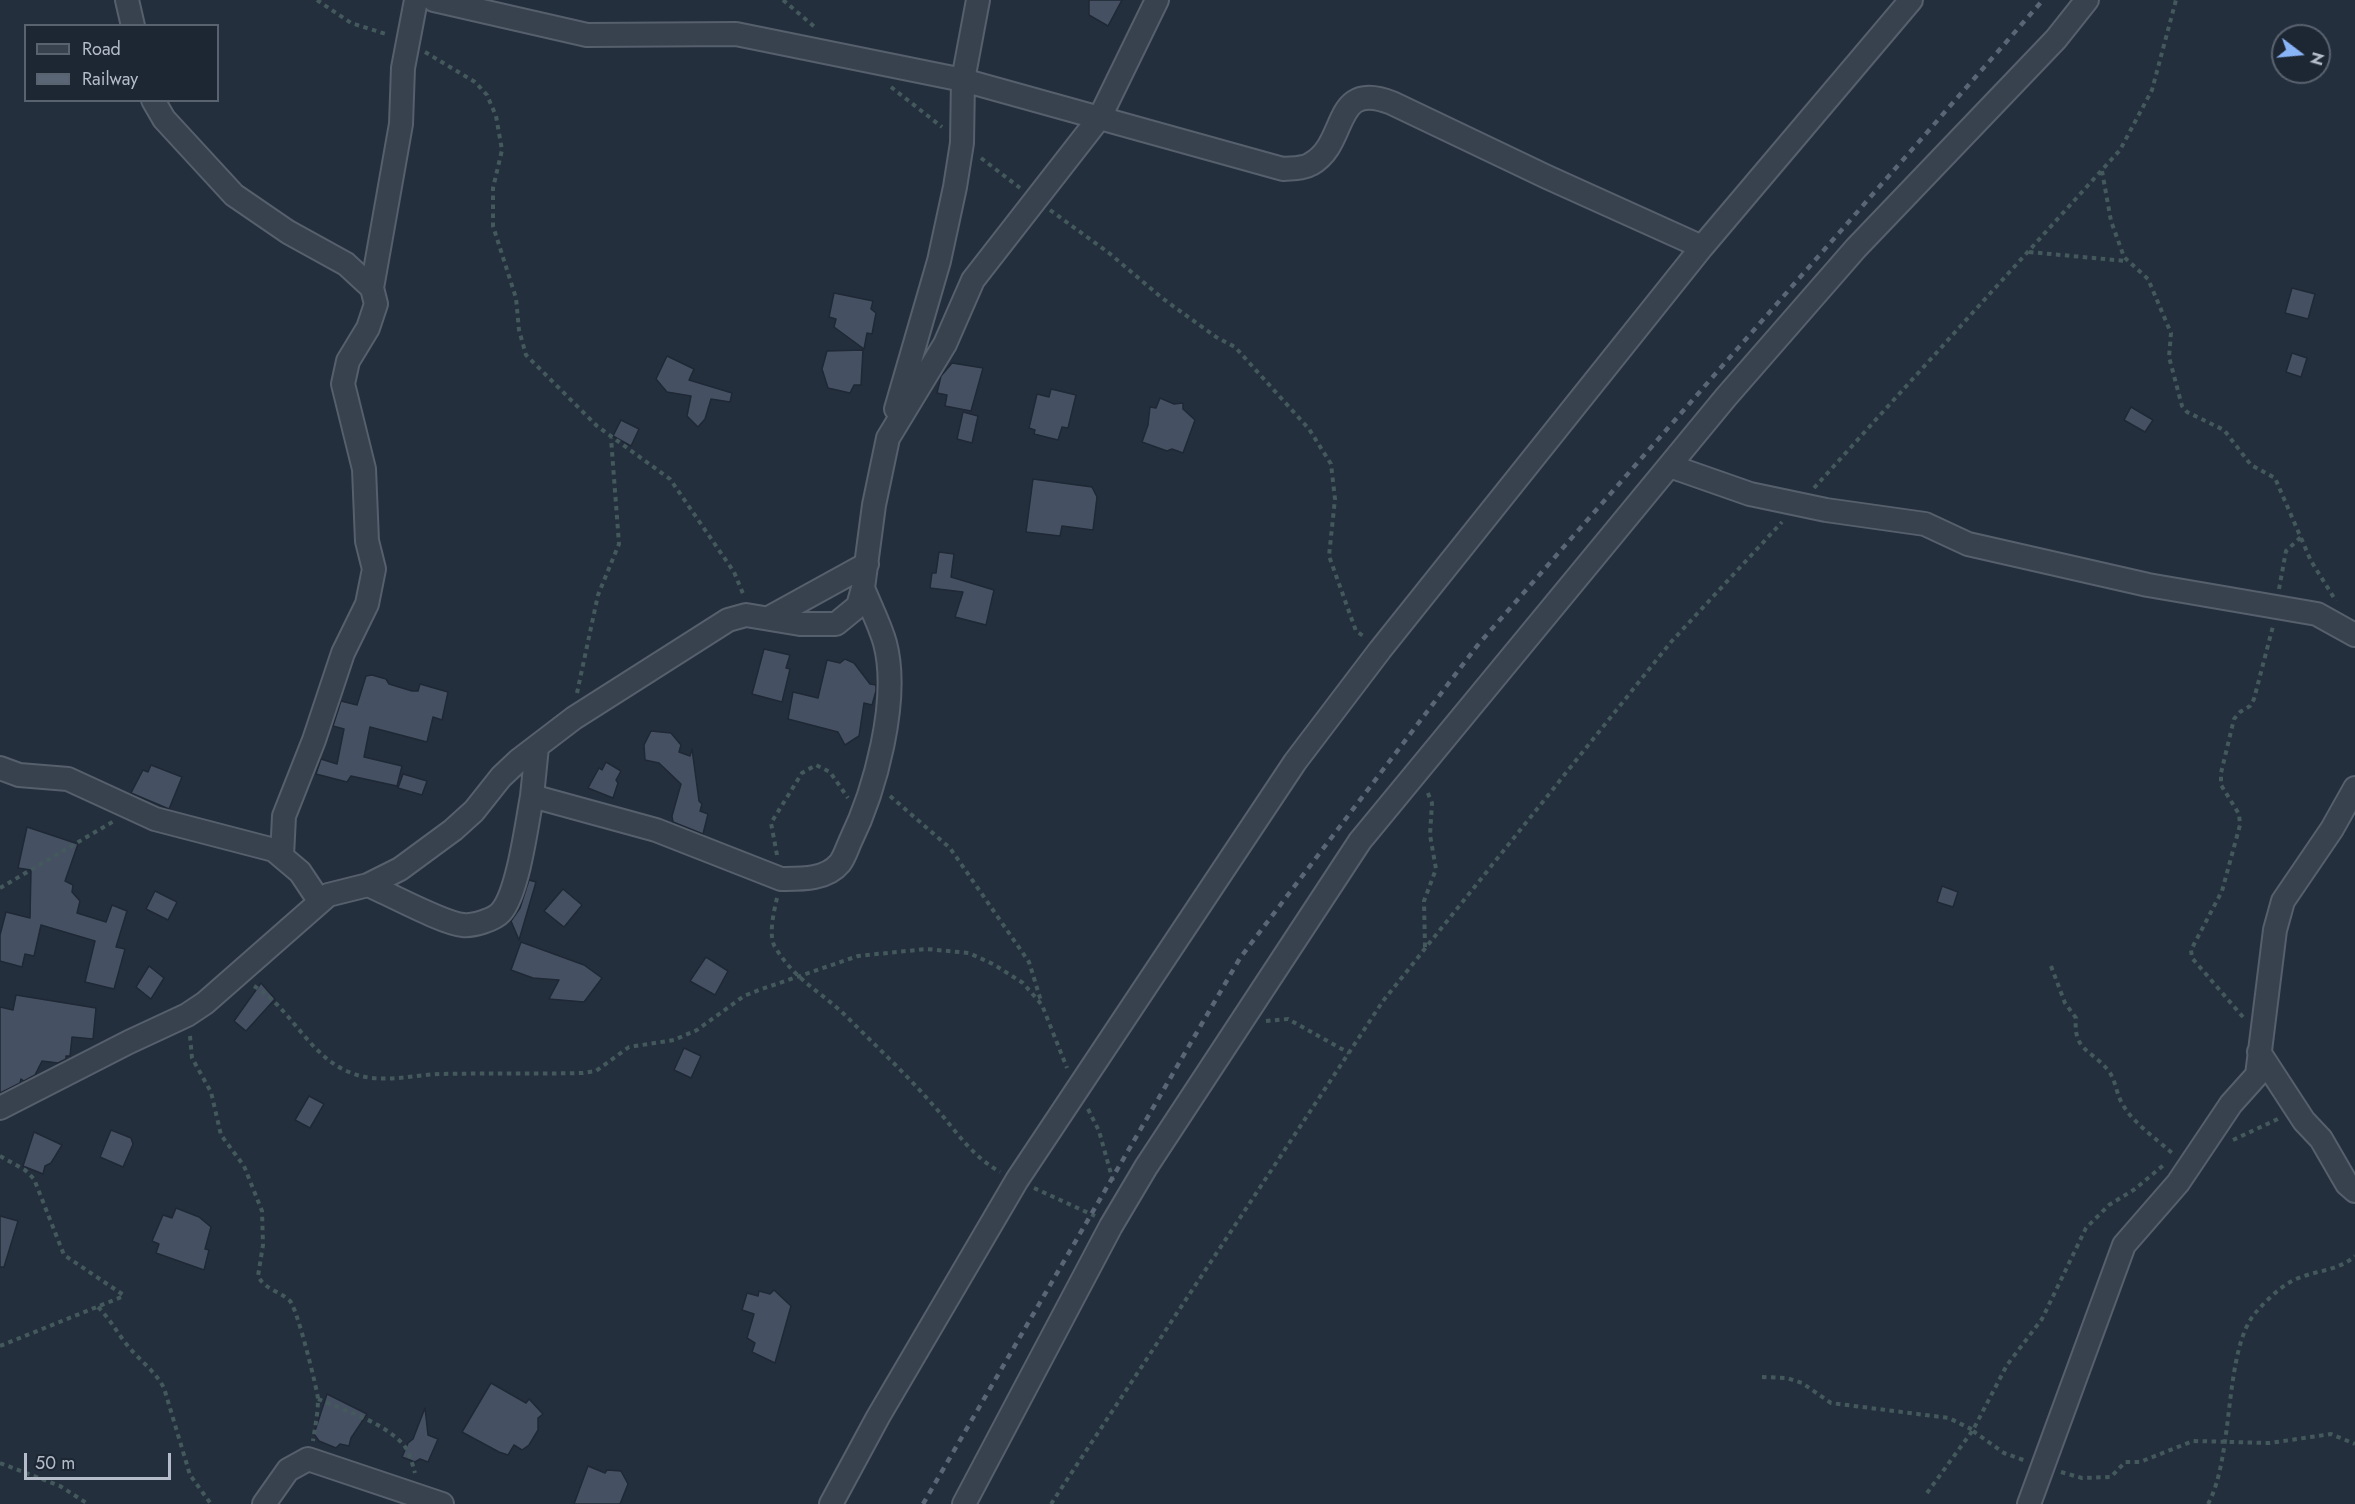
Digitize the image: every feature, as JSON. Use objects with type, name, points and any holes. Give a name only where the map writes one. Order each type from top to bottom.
[{"type":"street","points":[[127,0],[133,24]]},
{"type":"street","points":[[282,856],[284,816],[314,740],[343,653],[368,604],[375,568],[367,541],[364,469],[343,384],[348,361],[368,328],[376,304],[372,288],[401,124],[407,43],[416,0]]},
{"type":"street","points":[[434,0],[587,34],[736,34],[963,80],[1270,167],[1308,166],[1321,158],[1329,149],[1348,107],[1355,100],[1361,97],[1383,100],[1702,247]]},
{"type":"street","points":[[0,1108],[178,1019],[205,1003],[328,896],[368,885],[400,868],[453,830],[474,811],[501,777],[574,717],[728,620],[746,615],[800,624],[836,624],[858,606],[867,564],[874,505],[888,438],[939,261],[956,187],[962,143],[963,80],[978,0]]},
{"type":"street","points":[[888,438],[945,344],[972,279],[1100,117],[1157,0]]},
{"type":"street","points":[[831,1504],[878,1417],[1017,1180],[1076,1087],[1295,762],[1380,650],[1702,247],[1911,0]]},
{"type":"street","points":[[964,1504],[1111,1226],[1360,841],[1670,466],[1856,248],[2056,39],[2087,0]]},
{"type":"street","points":[[154,102],[164,119],[234,195],[288,231],[346,264],[372,288]]},
{"type":"street","points":[[1670,466],[1750,494],[1925,524],[1968,544],[2148,585],[2317,614],[2355,635]]},
{"type":"street","points":[[769,618],[867,564]]},
{"type":"street","points":[[532,796],[656,830],[781,879],[802,879],[824,875],[840,863],[862,818],[885,735],[889,692],[885,645],[863,588]]},
{"type":"street","points":[[368,885],[463,925],[486,921],[501,913],[510,897],[517,870],[532,796],[537,747]]},
{"type":"street","points":[[0,768],[19,774],[68,779],[155,819],[274,850],[300,872],[320,902]]},
{"type":"street","points":[[2029,1504],[2124,1245],[2178,1183],[2232,1104],[2257,1075],[2275,930],[2283,901],[2332,829],[2355,788]]},
{"type":"street","points":[[2259,1052],[2296,1109],[2321,1139],[2347,1184],[2355,1191]]},
{"type":"street","points":[[264,1504],[288,1470],[308,1459],[434,1502]]},
{"type":"path","points":[[317,0],[351,23],[407,43],[475,82],[487,95],[496,116],[501,150],[493,189],[493,226],[514,287],[519,330],[526,355],[597,426],[670,479],[684,496],[741,584],[746,615]]},
{"type":"path","points":[[783,0],[822,34]]},
{"type":"path","points":[[1051,1504],[1383,1000],[1671,642],[2120,150],[2152,90],[2176,0]]},
{"type":"path","points":[[888,85],[1035,200],[1109,253],[1162,298],[1216,337],[1235,347],[1309,429],[1331,464],[1334,476],[1335,499],[1330,535],[1331,562],[1356,631],[1363,637],[1373,637],[1380,650]]},
{"type":"path","points":[[2102,171],[2111,221],[2127,261],[2148,279],[2169,329],[2169,357],[2182,406],[2187,412],[2224,430],[2251,465],[2275,478],[2311,561],[2340,607]]},
{"type":"path","points":[[2029,252],[2127,261]]},
{"type":"path","points":[[574,717],[579,679],[598,595],[619,544],[611,436]]},
{"type":"path","points":[[2259,1052],[2239,1012],[2190,953],[2192,944],[2222,891],[2240,825],[2239,814],[2221,785],[2221,773],[2234,719],[2250,706],[2254,699],[2271,636],[2284,557],[2290,546],[2301,537]]},
{"type":"path","points":[[862,818],[830,772],[816,765],[802,773],[771,823],[781,879],[773,914],[773,945],[798,979],[848,1017],[934,1106],[959,1139],[983,1162],[1111,1226]]},
{"type":"path","points":[[1417,772],[1429,794],[1433,811],[1430,836],[1436,869],[1424,901],[1425,948]]},
{"type":"path","points":[[873,779],[950,848],[1029,962],[1061,1058],[1099,1131],[1117,1193],[1125,1203]]},
{"type":"path","points":[[0,888],[115,821]]},
{"type":"path","points":[[238,976],[266,993],[314,1045],[349,1072],[399,1079],[437,1074],[597,1071],[629,1047],[681,1036],[696,1030],[744,996],[798,979],[858,956],[926,949],[969,953],[993,964],[1023,983],[1042,1005]]},
{"type":"path","points":[[1927,1493],[1973,1431],[2007,1365],[2042,1319],[2086,1228],[2109,1205],[2135,1189],[2158,1168],[2179,1159],[2132,1116],[2121,1102],[2109,1072],[2077,1042],[2074,1031],[2076,1018],[2066,1004],[2051,966]]},
{"type":"path","points":[[178,1019],[191,1039],[192,1058],[210,1092],[221,1135],[244,1166],[262,1211],[263,1245],[258,1276],[265,1285],[290,1301],[295,1310],[318,1399],[308,1459]]},
{"type":"path","points":[[1236,1030],[1271,1019],[1288,1019],[1349,1053]]},
{"type":"path","points":[[2231,1140],[2253,1133],[2296,1109]]},
{"type":"path","points":[[0,1156],[25,1170],[34,1179],[64,1255],[125,1296],[0,1346]]},
{"type":"path","points":[[2208,1504],[2225,1442],[2242,1333],[2256,1312],[2292,1281],[2337,1268],[2355,1256]]},
{"type":"path","points":[[98,1307],[113,1322],[125,1342],[158,1376],[190,1474],[211,1504]]},
{"type":"path","points":[[1762,1377],[1787,1378],[1802,1383],[1831,1403],[1949,1418],[1973,1431],[2004,1453],[2082,1478],[2111,1477],[2125,1462],[2140,1462],[2193,1442],[2275,1443],[2327,1434],[2355,1444]]},
{"type":"path","points":[[318,1399],[369,1421],[402,1443],[434,1502]]},
{"type":"path","points":[[0,1463],[60,1486],[88,1504]]},
{"type":"building","points":[[1089,0],[1122,0],[1108,26],[1089,15]]},
{"type":"building","points":[[2292,288],[2315,294],[2308,319],[2285,313]]},
{"type":"building","points":[[834,293],[873,301],[871,309],[876,313],[872,334],[867,333],[864,349],[834,327],[836,319],[829,317]]},
{"type":"building","points":[[863,350],[861,385],[854,385],[850,393],[828,388],[822,369],[827,351]]},
{"type":"building","points":[[2292,353],[2307,358],[2301,377],[2286,372]]},
{"type":"building","points":[[667,356],[694,369],[689,380],[732,393],[730,402],[711,399],[705,419],[698,427],[687,416],[691,396],[667,392],[656,379]]},
{"type":"building","points":[[952,363],[983,368],[971,411],[945,406],[947,395],[937,393],[941,376]]},
{"type":"building","points":[[1051,389],[1076,395],[1068,428],[1062,427],[1058,440],[1034,434],[1035,430],[1029,428],[1037,394],[1049,397]]},
{"type":"building","points":[[1160,398],[1174,404],[1183,403],[1183,409],[1195,420],[1183,453],[1172,449],[1167,451],[1142,442],[1148,425],[1150,407],[1156,408]]},
{"type":"building","points":[[2131,407],[2153,420],[2145,432],[2124,420]]},
{"type":"building","points":[[963,412],[978,416],[972,443],[957,439]]},
{"type":"building","points":[[621,420],[639,429],[631,446],[613,436]]},
{"type":"building","points":[[1033,479],[1092,487],[1097,497],[1093,530],[1062,526],[1060,536],[1026,532]]},
{"type":"building","points":[[939,552],[954,554],[951,577],[994,590],[986,625],[955,617],[963,592],[930,588],[932,573],[936,573]]},
{"type":"building","points":[[764,649],[790,655],[786,668],[790,669],[782,702],[752,694]]},
{"type":"building","points":[[845,659],[854,663],[870,684],[876,685],[876,691],[872,705],[864,703],[859,736],[845,745],[838,732],[788,719],[793,692],[818,698],[827,660],[840,663]]},
{"type":"building","points":[[372,675],[386,679],[389,684],[412,691],[418,691],[420,684],[448,692],[442,720],[433,717],[427,742],[370,727],[364,757],[402,766],[397,786],[351,776],[347,782],[316,774],[321,759],[337,764],[344,729],[333,726],[341,701],[357,705],[366,676]]},
{"type":"building","points":[[651,731],[671,733],[681,745],[679,752],[690,756],[692,749],[699,801],[702,804],[700,811],[708,814],[703,834],[673,822],[672,816],[681,784],[659,763],[645,760],[644,745]]},
{"type":"building","points":[[606,762],[621,771],[616,780],[618,783],[613,798],[588,788],[599,768],[602,770]]},
{"type":"building","points":[[151,765],[182,777],[169,809],[131,793],[143,770],[148,772]]},
{"type":"building","points":[[403,774],[427,781],[422,795],[398,788]]},
{"type":"building","points":[[27,827],[78,844],[65,881],[73,885],[72,892],[80,901],[77,913],[106,922],[112,905],[127,911],[116,947],[125,949],[114,989],[85,982],[95,941],[41,925],[34,956],[25,954],[22,967],[0,961],[0,935],[6,912],[30,918],[31,870],[18,868]]},
{"type":"building","points":[[529,880],[536,882],[519,940],[511,921],[520,908]]},
{"type":"building","points":[[1942,886],[1958,892],[1953,907],[1937,902]]},
{"type":"building","points":[[563,889],[582,905],[564,927],[544,911]]},
{"type":"building","points":[[155,891],[177,902],[168,920],[146,909]]},
{"type":"building","points":[[521,942],[584,965],[602,978],[584,1002],[549,999],[559,980],[533,978],[511,970]]},
{"type":"building","points":[[706,957],[728,971],[715,995],[690,981]]},
{"type":"building","points":[[149,966],[164,978],[151,999],[136,987]]},
{"type":"building","points":[[261,983],[275,999],[246,1031],[234,1021]]},
{"type":"building","points":[[16,995],[96,1008],[93,1039],[72,1037],[70,1056],[66,1056],[66,1059],[58,1063],[42,1061],[35,1075],[24,1081],[21,1079],[20,1083],[0,1093],[0,1007],[13,1010]]},
{"type":"building","points":[[684,1048],[701,1056],[691,1078],[674,1070]]},
{"type":"building","points":[[309,1096],[324,1104],[310,1128],[295,1120]]},
{"type":"building","points":[[111,1130],[131,1138],[133,1144],[123,1167],[100,1157]]},
{"type":"building","points":[[34,1132],[62,1145],[51,1163],[45,1166],[43,1174],[23,1166]]},
{"type":"building","points":[[176,1208],[199,1217],[211,1227],[205,1249],[209,1250],[204,1270],[156,1253],[159,1244],[152,1241],[163,1215],[172,1218]]},
{"type":"building","points":[[0,1216],[18,1221],[4,1267],[0,1267]]},
{"type":"building","points":[[774,1290],[791,1306],[775,1363],[752,1352],[755,1343],[747,1338],[754,1314],[742,1310],[747,1293],[758,1296],[759,1291],[770,1294]]},
{"type":"building","points":[[491,1383],[526,1403],[529,1399],[543,1414],[538,1418],[538,1430],[529,1445],[522,1450],[514,1445],[508,1455],[462,1432]]},
{"type":"building","points":[[327,1394],[367,1414],[351,1438],[349,1446],[340,1444],[336,1448],[319,1441],[314,1434]]},
{"type":"building","points":[[425,1408],[428,1435],[438,1439],[428,1462],[420,1459],[415,1462],[402,1457],[408,1443],[413,1439]]},
{"type":"building","points":[[588,1466],[605,1473],[607,1470],[621,1471],[628,1484],[620,1504],[574,1504]]},
{"type":"railway","points":[[923,1504],[1240,958],[1477,646],[2043,0]]}]
